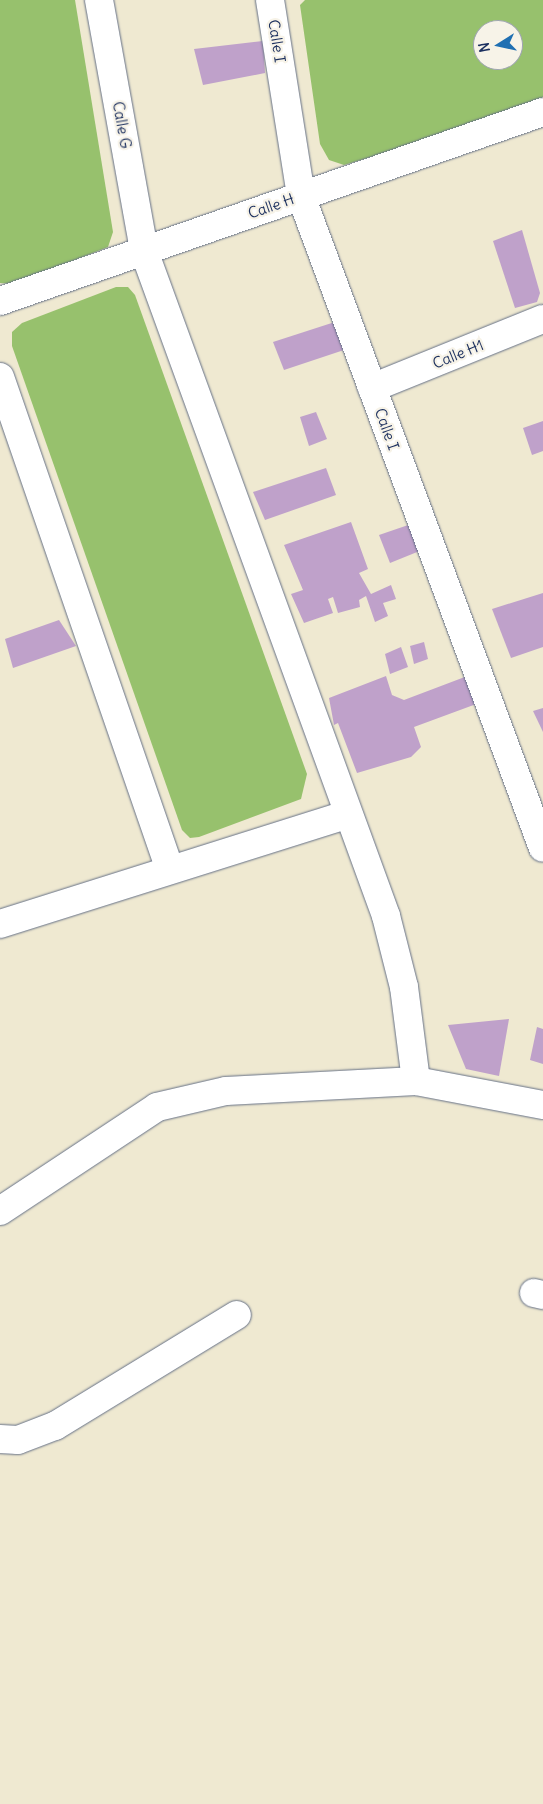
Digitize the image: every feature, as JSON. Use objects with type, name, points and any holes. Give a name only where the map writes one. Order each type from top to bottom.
[{"type":"street","name":"Calle G","points":[[99,0],[144,251],[346,815],[386,916],[404,987],[416,1081]]},
{"type":"street","name":"Calle I","points":[[270,0],[301,196],[543,848]]},
{"type":"street","name":"Calle H","points":[[0,301],[543,112]]},
{"type":"street","name":"Calle H1","points":[[372,388],[543,319]]},
{"type":"street","points":[[0,376],[170,870]]},
{"type":"street","points":[[0,924],[346,815]]},
{"type":"street","points":[[0,1210],[157,1107],[226,1091],[416,1081],[543,1105]]},
{"type":"street","points":[[0,1439],[18,1440],[55,1426],[237,1315]]},
{"type":"green space","points":[[0,0],[75,0],[113,232],[108,247],[14,284],[0,283]]},
{"type":"green space","points":[[305,0],[543,0],[543,106],[344,165],[329,160],[320,144],[300,5]]},
{"type":"green space","points":[[116,287],[128,287],[135,295],[307,774],[301,799],[199,837],[190,838],[182,830],[12,346],[12,332],[22,323]]},
{"type":"building","points":[[263,41],[265,73],[203,85],[194,49]]},
{"type":"building","points":[[522,230],[540,293],[537,302],[515,308],[493,241]]},
{"type":"building","points":[[341,320],[350,348],[284,370],[273,342]]},
{"type":"building","points":[[316,412],[327,439],[309,446],[300,417]]},
{"type":"building","points":[[543,421],[543,451],[532,455],[523,428]]},
{"type":"building","points":[[326,468],[336,495],[265,520],[253,492]]},
{"type":"building","points":[[351,522],[368,569],[359,573],[371,594],[391,585],[396,599],[383,603],[388,616],[375,622],[366,596],[359,600],[360,607],[338,613],[333,597],[328,599],[333,613],[304,623],[291,594],[303,590],[284,545]]},
{"type":"building","points":[[417,522],[427,548],[390,563],[379,535]]},
{"type":"building","points":[[543,593],[543,647],[511,658],[492,609]]},
{"type":"building","points":[[59,620],[76,646],[13,668],[5,639]]},
{"type":"building","points":[[424,642],[428,659],[414,664],[410,646]]},
{"type":"building","points":[[401,647],[408,667],[390,674],[385,654]]},
{"type":"building","points":[[470,675],[479,703],[414,727],[421,747],[411,757],[357,773],[338,723],[334,725],[329,698],[386,676],[392,695],[404,700]]},
{"type":"building","points":[[543,708],[543,732],[533,711]]},
{"type":"building","points":[[509,1019],[499,1076],[466,1069],[448,1025]]},
{"type":"building","points":[[537,1027],[543,1029],[543,1064],[530,1060]]}]
